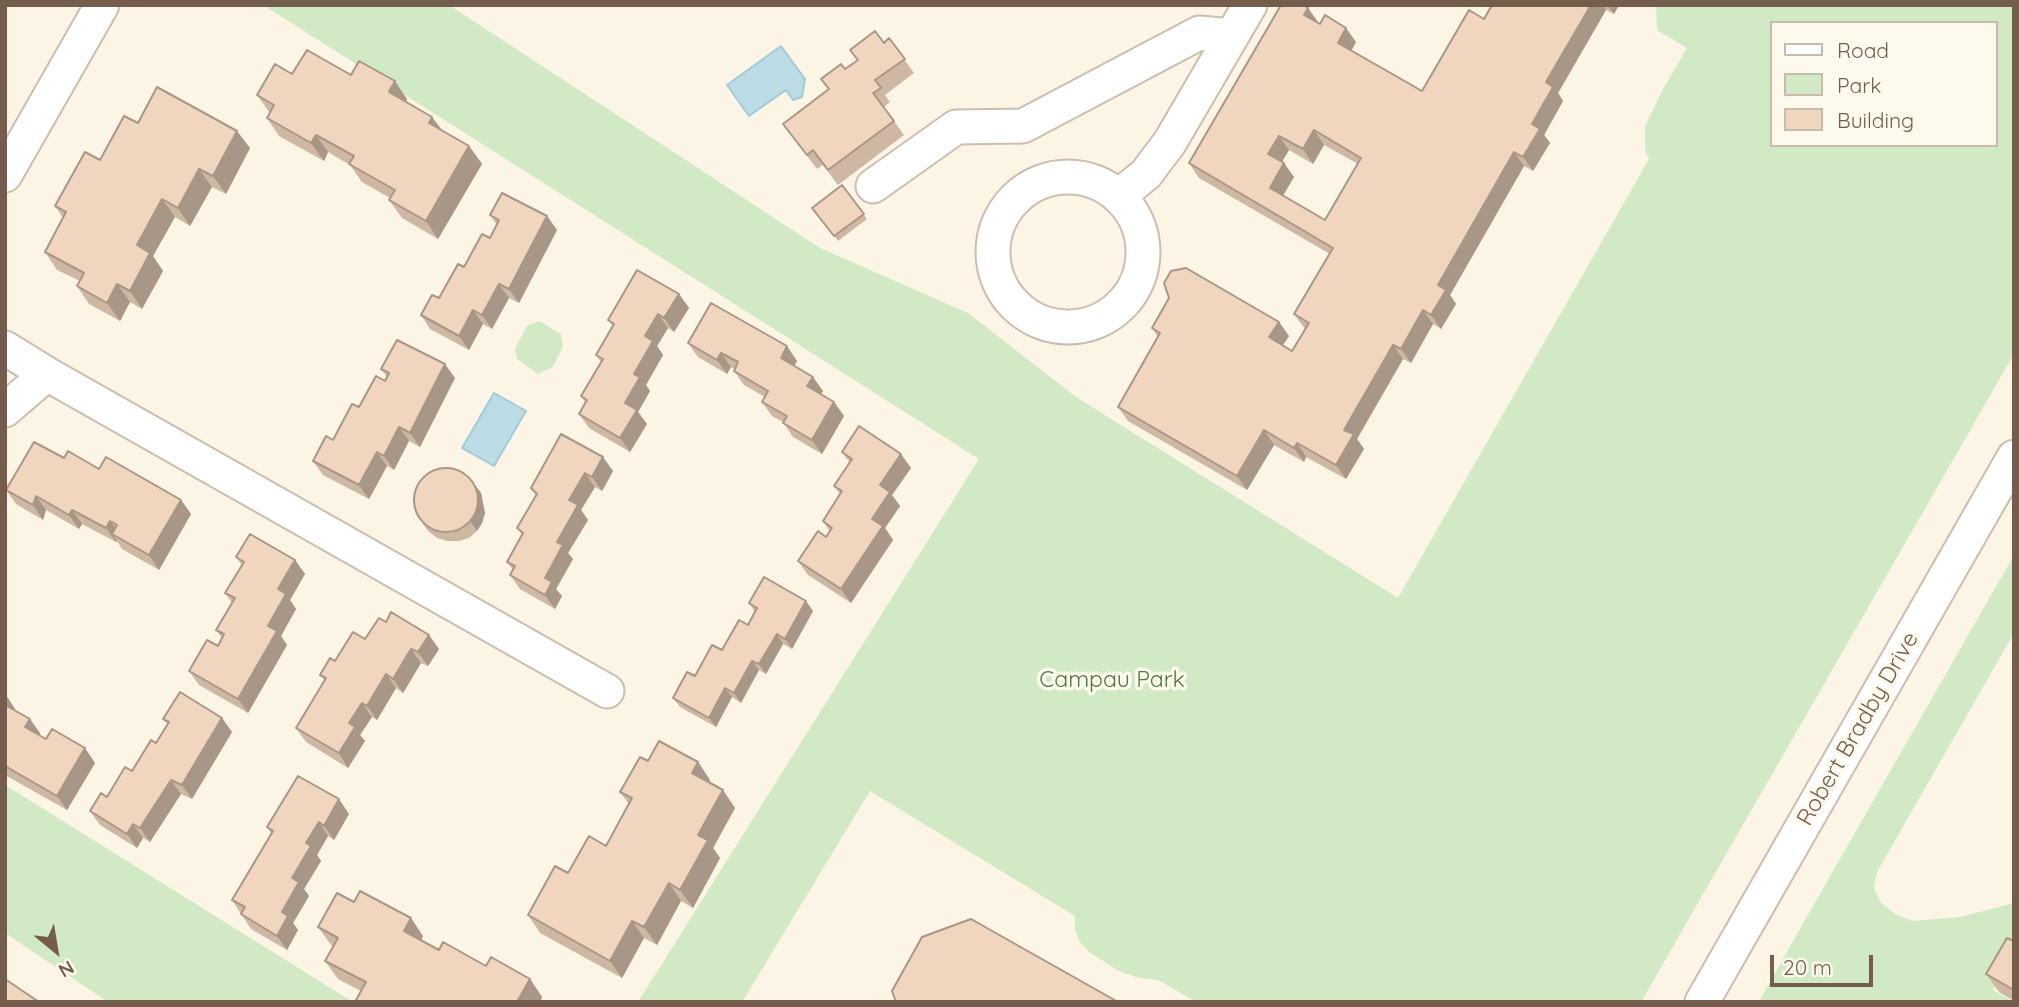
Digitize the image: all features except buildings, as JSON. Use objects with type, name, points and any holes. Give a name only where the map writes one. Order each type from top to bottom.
[{"type":"street","points":[[5,175],[102,5]]},
{"type":"street","points":[[1119,196],[1146,174],[1170,142],[1250,5]]},
{"type":"street","points":[[873,186],[956,127],[1023,125],[1199,33],[1232,36]]},
{"type":"street","points":[[1072,177],[1097,183],[1119,196],[1133,214],[1142,236],[1143,260],[1137,282],[1125,302],[1107,317],[1085,326],[1061,327],[1037,320],[1015,306],[1000,285],[993,261],[995,234],[1006,211],[1023,192],[1046,181],[1072,177]]},
{"type":"street","points":[[5,348],[607,691]]},
{"type":"street","points":[[5,410],[47,374]]},
{"type":"street","name":"Robert Bradby Drive","points":[[1702,1002],[2014,457]]},
{"type":"green space","name":"Campau Park","points":[[263,5],[449,5],[820,248],[968,313],[1076,397],[1398,598],[1649,159],[1645,150],[1645,126],[1687,48],[1657,30],[1656,5],[2014,5],[2014,354],[1641,1002],[1196,1002],[1158,980],[1139,978],[1119,971],[1089,952],[1080,942],[1075,930],[1075,916],[870,791],[742,1002],[638,1002],[979,459]]},
{"type":"green space","points":[[539,321],[561,334],[563,347],[553,367],[538,374],[517,359],[515,349],[527,326]]},
{"type":"green space","points":[[2014,555],[2014,633],[1877,872],[1874,888],[1881,903],[1897,915],[1912,921],[1960,917],[2014,903],[2014,955],[1993,990],[2014,1002],[1762,1002],[1760,1000],[1801,927]]},
{"type":"green space","points":[[5,785],[353,1002],[108,1002],[5,933]]},
{"type":"water","points":[[781,46],[805,79],[802,97],[793,100],[786,90],[749,116],[727,85]]},
{"type":"water","points":[[494,393],[526,411],[494,466],[462,448]]}]
